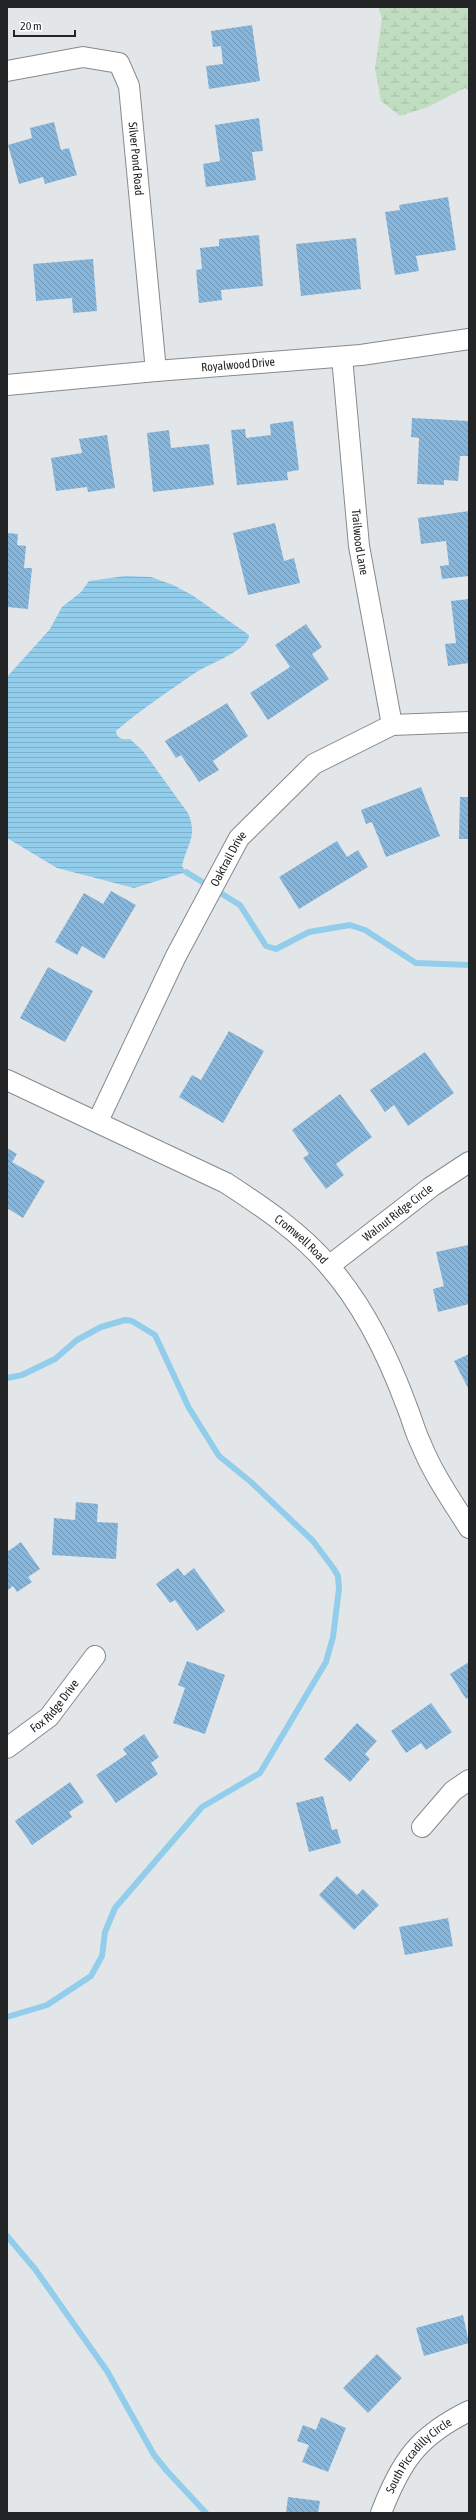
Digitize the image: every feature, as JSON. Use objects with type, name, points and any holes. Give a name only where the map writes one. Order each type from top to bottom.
[{"type":"street","name":"Silver Pond Road","points":[[7,71],[82,57],[119,63],[129,86],[156,371]]},
{"type":"street","name":"Royalwood Drive","points":[[7,385],[156,371],[342,357],[469,339]]},
{"type":"street","name":"Trailwood Lane","points":[[342,357],[359,546],[392,725]]},
{"type":"street","name":"Oaktrail Drive","points":[[98,1121],[176,956],[238,838],[314,764],[392,725],[469,722]]},
{"type":"street","name":"Cromwell Road","points":[[7,1080],[98,1121],[226,1183],[259,1204],[292,1230],[329,1266],[357,1304],[382,1348],[407,1406],[421,1444],[436,1476],[469,1528]]},
{"type":"street","name":"Walnut Ridge Circle","points":[[329,1266],[431,1187],[469,1162]]},
{"type":"street","name":"Fox Ridge Drive","points":[[7,1748],[50,1717],[95,1656]]},
{"type":"street","points":[[422,1827],[453,1791],[469,1780]]},
{"type":"street","name":"South Piccadilly Circle","points":[[381,2513],[394,2479],[417,2444],[447,2421],[469,2411]]},
{"type":"green space","points":[[378,7],[469,7],[469,90],[465,88],[428,107],[400,116],[381,101],[375,69],[382,18]]},
{"type":"water","points":[[125,576],[151,577],[173,585],[192,595],[249,635],[243,646],[235,652],[195,673],[145,708],[116,731],[119,737],[123,739],[130,739],[143,751],[188,813],[192,828],[191,840],[182,866],[186,872],[134,888],[57,868],[7,838],[7,677],[50,629],[62,607],[81,592],[89,581]]},
{"type":"building","points":[[252,25],[260,81],[209,89],[206,66],[223,64],[221,46],[213,47],[211,31]]},
{"type":"building","points":[[259,118],[263,151],[252,152],[256,180],[206,187],[203,164],[220,161],[215,125]]},
{"type":"building","points":[[54,122],[61,150],[69,148],[77,175],[45,184],[43,177],[19,184],[8,145],[32,138],[30,128]]},
{"type":"building","points":[[448,197],[456,250],[416,256],[419,271],[395,275],[385,212],[400,210],[399,205]]},
{"type":"building","points":[[259,235],[263,286],[221,290],[222,300],[199,303],[196,270],[202,269],[200,248],[219,246],[219,239]]},
{"type":"building","points":[[356,238],[361,289],[301,296],[296,244]]},
{"type":"building","points":[[93,259],[97,311],[73,313],[72,298],[36,301],[33,264]]},
{"type":"building","points":[[412,418],[469,421],[469,456],[460,456],[458,481],[444,480],[444,485],[417,484],[419,438],[411,437]]},
{"type":"building","points":[[293,421],[299,470],[287,472],[288,480],[237,485],[231,430],[245,429],[246,438],[271,435],[270,424]]},
{"type":"building","points":[[169,430],[171,448],[209,444],[214,485],[153,492],[147,433]]},
{"type":"building","points":[[107,435],[115,488],[88,492],[87,487],[56,491],[51,458],[82,453],[79,439]]},
{"type":"building","points":[[469,511],[469,576],[442,579],[440,566],[449,565],[446,541],[421,544],[418,518]]},
{"type":"building","points":[[275,523],[284,561],[294,558],[300,583],[248,595],[233,533]]},
{"type":"building","points":[[7,533],[18,534],[17,545],[26,546],[24,568],[32,568],[28,609],[7,607]]},
{"type":"building","points":[[469,599],[469,663],[448,666],[445,644],[456,643],[451,601]]},
{"type":"building","points":[[306,624],[322,647],[312,654],[329,679],[268,720],[250,693],[290,667],[275,645]]},
{"type":"building","points":[[227,703],[248,736],[213,761],[219,770],[199,782],[181,755],[176,758],[165,741]]},
{"type":"building","points":[[421,787],[440,836],[386,857],[372,822],[366,824],[361,810]]},
{"type":"building","points":[[460,797],[469,797],[469,839],[459,839]]},
{"type":"building","points":[[337,841],[347,857],[358,850],[368,867],[299,909],[279,877]]},
{"type":"building","points":[[111,891],[136,905],[104,959],[82,946],[77,955],[55,942],[84,893],[103,904]]},
{"type":"building","points":[[48,967],[93,991],[65,1042],[20,1018]]},
{"type":"building","points":[[229,1031],[264,1051],[223,1123],[179,1097],[192,1075],[201,1080]]},
{"type":"building","points":[[425,1052],[454,1093],[408,1126],[394,1105],[385,1112],[370,1090]]},
{"type":"building","points":[[340,1094],[372,1137],[336,1164],[344,1175],[326,1189],[303,1158],[309,1154],[292,1130]]},
{"type":"building","points":[[7,1148],[17,1154],[12,1162],[45,1181],[23,1218],[7,1208]]},
{"type":"building","points":[[468,1245],[469,1304],[438,1312],[433,1289],[444,1286],[436,1252]]},
{"type":"building","points":[[469,1354],[469,1390],[454,1361]]},
{"type":"building","points":[[76,1502],[98,1504],[97,1522],[118,1523],[116,1559],[52,1555],[54,1518],[75,1520]]},
{"type":"building","points":[[21,1542],[40,1569],[28,1577],[32,1582],[17,1592],[13,1586],[7,1591],[7,1552]]},
{"type":"building","points":[[178,1568],[184,1576],[194,1568],[225,1611],[197,1631],[175,1600],[170,1603],[156,1584]]},
{"type":"building","points":[[187,1661],[225,1675],[205,1734],[173,1723],[185,1688],[178,1685]]},
{"type":"building","points":[[469,1662],[469,1697],[466,1699],[450,1674]]},
{"type":"building","points":[[431,1703],[452,1732],[426,1750],[421,1743],[406,1753],[391,1731]]},
{"type":"building","points":[[357,1723],[377,1741],[365,1754],[370,1759],[350,1782],[324,1759]]},
{"type":"building","points":[[144,1734],[159,1757],[151,1763],[158,1774],[116,1803],[96,1775],[127,1754],[123,1749]]},
{"type":"building","points":[[70,1782],[84,1802],[69,1812],[72,1817],[32,1845],[15,1821]]},
{"type":"building","points":[[323,1796],[332,1830],[337,1829],[341,1843],[309,1852],[296,1803]]},
{"type":"building","points":[[337,1876],[357,1895],[363,1889],[379,1905],[354,1930],[319,1895]]},
{"type":"building","points":[[448,1918],[453,1946],[405,1955],[399,1927]]},
{"type":"building","points":[[463,2315],[469,2343],[424,2356],[416,2328]]},
{"type":"building","points":[[377,2354],[402,2378],[368,2413],[343,2388]]},
{"type":"building","points":[[321,2417],[346,2428],[328,2472],[302,2462],[309,2445],[297,2441],[303,2425],[316,2430]]},
{"type":"building","points":[[288,2497],[320,2501],[318,2513],[286,2513]]},
{"type":"waterway","points":[[186,872],[240,905],[266,946],[276,949],[309,932],[350,925],[365,930],[416,963],[469,965]]},
{"type":"waterway","points":[[7,1378],[22,1375],[55,1359],[77,1340],[101,1327],[125,1320],[132,1321],[155,1335],[189,1408],[219,1456],[251,1482],[313,1541],[338,1576],[339,1589],[333,1637],[326,1662],[260,1773],[202,1807],[115,1908],[105,1932],[102,1956],[91,1976],[47,2005],[7,2017]]},
{"type":"waterway","points":[[7,2236],[35,2269],[107,2371],[154,2455],[206,2513]]}]
